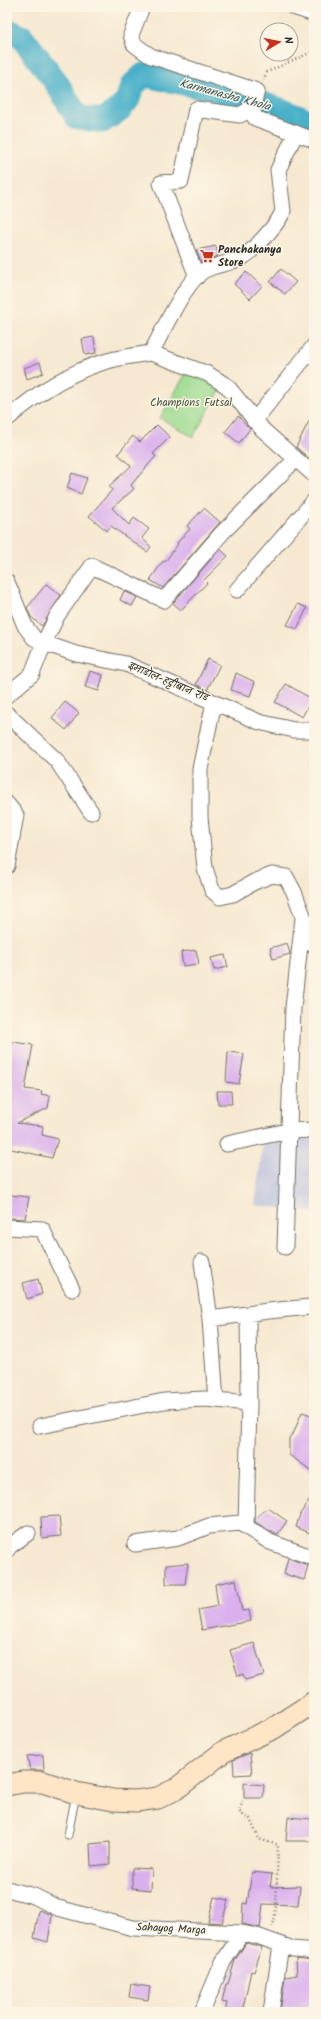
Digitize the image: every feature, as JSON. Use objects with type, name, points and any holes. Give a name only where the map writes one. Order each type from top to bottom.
[{"type":"street","points":[[142,7],[131,35],[134,44],[151,56],[257,91],[252,108],[255,118],[314,140]]},
{"type":"street","points":[[293,7],[314,14]]},
{"type":"street","points":[[196,277],[161,183],[181,181],[196,109],[240,115],[252,108]]},
{"type":"street","points":[[151,353],[176,307],[196,277],[203,271],[243,257],[254,248],[281,218],[283,211],[278,170],[296,133]]},
{"type":"street","points":[[254,421],[314,346]]},
{"type":"street","points":[[7,420],[28,401],[51,386],[81,371],[110,360],[151,353],[208,374],[227,386],[254,421],[314,475]]},
{"type":"street","points":[[7,695],[32,674],[44,643],[57,616],[92,566],[164,600],[222,533],[296,459]]},
{"type":"street","points":[[237,590],[314,501]]},
{"type":"street","name":"इमाडोल-हट्टीबान रोड","points":[[7,582],[25,626],[34,638],[44,643],[76,654],[126,664],[259,722],[294,730],[314,730]]},
{"type":"street","points":[[214,702],[200,776],[200,817],[205,868],[212,890],[220,897],[233,894],[254,882],[272,875],[286,877],[294,892],[314,945]]},
{"type":"street","points":[[7,714],[58,761],[92,812]]},
{"type":"street","points":[[7,804],[16,815],[7,866]]},
{"type":"street","points":[[285,1247],[293,1008],[303,915]]},
{"type":"street","points":[[227,1144],[288,1131],[314,1130]]},
{"type":"street","points":[[7,1227],[42,1229],[72,1289]]},
{"type":"street","points":[[202,1262],[210,1319],[216,1400]]},
{"type":"street","points":[[210,1319],[310,1308]]},
{"type":"street","points":[[246,1526],[249,1403],[248,1314]]},
{"type":"street","points":[[40,1426],[164,1402],[216,1400],[249,1403]]},
{"type":"street","points":[[135,1544],[178,1538],[210,1526],[240,1523],[270,1542],[314,1558]]},
{"type":"street","points":[[7,1550],[28,1533]]},
{"type":"street","points":[[7,1785],[23,1782],[43,1782],[76,1793],[113,1800],[136,1801],[158,1798],[176,1789],[224,1752],[274,1728],[314,1702]]},
{"type":"street","name":"Sahayog Marga","points":[[7,1889],[28,1894],[58,1908],[133,1928],[242,1933],[294,1949],[314,1951]]},
{"type":"street","points":[[202,2012],[223,1962],[242,1933]]},
{"type":"street","points":[[271,2012],[277,1944]]},
{"type":"lane","points":[[68,1836],[76,1793]]},
{"type":"path","points":[[257,91],[267,72],[314,51]]},
{"type":"path","points":[[243,1801],[239,1810],[244,1817],[250,1819],[259,1839],[278,1845],[277,1944]]},
{"type":"shaded area","points":[[264,1134],[314,1140],[314,1212],[255,1205]]},
{"type":"green space","name":"Champions Futsal","points":[[189,368],[222,387],[193,437],[160,418]]},
{"type":"building","points":[[216,246],[218,256],[201,262],[196,250]]},
{"type":"building","points":[[281,269],[296,282],[285,294],[270,282]]},
{"type":"building","points":[[246,272],[262,286],[250,299],[234,284]]},
{"type":"building","points":[[94,337],[96,353],[85,355],[82,339]]},
{"type":"building","points":[[40,362],[43,373],[27,379],[24,368]]},
{"type":"building","points":[[314,411],[314,463],[296,447]]},
{"type":"building","points":[[238,416],[250,429],[239,443],[225,432]]},
{"type":"building","points":[[157,425],[170,437],[153,454],[156,456],[131,485],[134,489],[112,508],[129,525],[134,518],[149,529],[142,538],[151,547],[147,552],[111,526],[107,531],[89,516],[112,490],[109,486],[131,466],[118,454],[133,436],[140,442]]},
{"type":"building","points":[[72,473],[87,478],[81,494],[67,488]]},
{"type":"building","points":[[204,508],[220,522],[163,588],[150,580],[163,561],[165,562],[178,544],[177,543],[190,529],[187,526]]},
{"type":"building","points":[[220,549],[228,556],[204,580],[207,583],[181,610],[173,603]]},
{"type":"building","points":[[46,584],[61,595],[42,626],[31,617],[27,608]]},
{"type":"building","points":[[124,591],[137,597],[132,606],[120,600]]},
{"type":"building","points":[[298,604],[307,608],[297,629],[287,625]]},
{"type":"building","points":[[208,659],[220,665],[207,690],[196,684]]},
{"type":"building","points":[[90,671],[103,675],[99,691],[85,687]]},
{"type":"building","points":[[236,673],[255,682],[250,696],[231,690]]},
{"type":"building","points":[[286,684],[312,699],[302,717],[275,702]]},
{"type":"building","points":[[65,702],[79,713],[66,730],[52,718]]},
{"type":"building","points":[[287,943],[290,954],[273,959],[270,948]]},
{"type":"building","points":[[196,950],[199,964],[183,966],[181,952]]},
{"type":"building","points":[[225,955],[228,967],[214,970],[211,958]]},
{"type":"building","points":[[7,1041],[33,1045],[25,1089],[42,1091],[41,1094],[50,1096],[48,1108],[17,1123],[43,1126],[42,1135],[58,1139],[52,1158],[7,1148]]},
{"type":"building","points":[[228,1052],[244,1054],[239,1084],[226,1082]]},
{"type":"building","points":[[217,1091],[231,1091],[232,1104],[218,1104]]},
{"type":"building","points":[[11,1195],[29,1197],[25,1219],[10,1218],[7,1214]]},
{"type":"building","points":[[38,1279],[42,1294],[27,1299],[23,1283]]},
{"type":"building","points":[[302,1412],[314,1416],[314,1472],[289,1455],[289,1438],[294,1432]]},
{"type":"building","points":[[314,1494],[314,1535],[296,1527],[300,1514]]},
{"type":"building","points":[[268,1508],[287,1521],[277,1535],[255,1522],[255,1518]]},
{"type":"building","points":[[59,1516],[61,1536],[42,1538],[41,1517]]},
{"type":"building","points":[[288,1558],[308,1565],[304,1580],[284,1574]]},
{"type":"building","points":[[188,1563],[185,1584],[166,1584],[166,1565]]},
{"type":"building","points":[[236,1580],[242,1611],[249,1610],[251,1621],[202,1630],[198,1610],[218,1606],[215,1584]]},
{"type":"building","points":[[254,1643],[264,1675],[245,1680],[243,1674],[238,1676],[230,1650]]},
{"type":"building","points":[[250,1753],[252,1774],[234,1775],[233,1760]]},
{"type":"building","points":[[43,1755],[44,1770],[30,1770],[27,1756]]},
{"type":"building","points":[[244,1783],[264,1785],[263,1798],[244,1798]]},
{"type":"building","points":[[288,1817],[311,1819],[312,1841],[286,1841]]},
{"type":"building","points":[[110,1842],[110,1864],[91,1866],[90,1844]]},
{"type":"building","points":[[132,1868],[152,1869],[151,1890],[132,1888]]},
{"type":"building","points":[[252,1872],[272,1874],[270,1887],[300,1886],[298,1905],[263,1904],[260,1928],[242,1924],[243,1903],[247,1904]]},
{"type":"building","points":[[214,1897],[228,1900],[222,1923],[208,1922]]},
{"type":"building","points":[[39,1910],[52,1915],[48,1942],[34,1938]]},
{"type":"building","points":[[246,1943],[262,1947],[254,1972],[251,1971],[242,2012],[225,2012],[227,2003],[222,2002],[226,1984],[228,1984],[235,1960]]},
{"type":"building","points":[[296,1958],[314,1960],[314,2012],[280,2012],[285,1977],[297,1975]]},
{"type":"building","points":[[131,1984],[150,1987],[148,2000],[129,1997]]},
{"type":"waterway","name":"Karmanasha Khola","points":[[7,30],[22,37],[56,82],[77,117],[102,121],[120,109],[128,99],[132,86],[144,75],[252,100],[314,124]]},
{"type":"place","name":"Panchakanya Store","points":[[207,256]]}]
